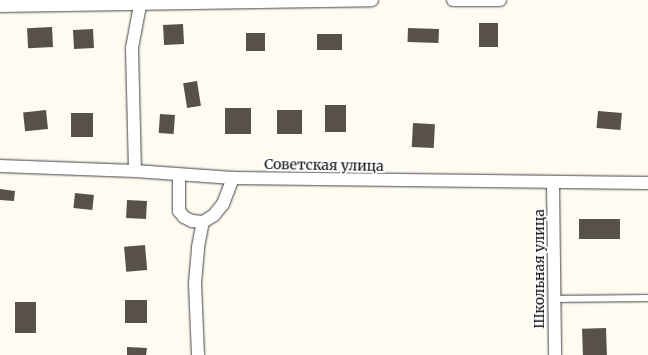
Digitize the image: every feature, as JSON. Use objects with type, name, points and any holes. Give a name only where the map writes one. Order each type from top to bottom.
[{"type":"street","points":[[0,6],[372,0]]},
{"type":"street","points":[[454,0],[500,0]]},
{"type":"street","points":[[135,171],[132,48],[140,3]]},
{"type":"street","name":"Советская улица","points":[[0,166],[135,171],[233,178],[648,183]]},
{"type":"street","points":[[179,175],[178,210],[184,217],[192,221],[203,222],[214,215],[223,204],[233,178]]},
{"type":"street","name":"Школьная улица","points":[[553,183],[555,355]]},
{"type":"street","points":[[198,355],[196,258],[203,222]]},
{"type":"lane","points":[[554,299],[648,298]]},
{"type":"building","points":[[479,23],[498,23],[498,47],[479,47]]},
{"type":"building","points":[[183,24],[184,44],[164,45],[163,25]]},
{"type":"building","points":[[52,27],[53,47],[28,48],[27,28]]},
{"type":"building","points":[[408,28],[439,29],[438,43],[408,42]]},
{"type":"building","points":[[93,29],[94,48],[74,49],[73,30]]},
{"type":"building","points":[[246,33],[265,33],[265,51],[246,51]]},
{"type":"building","points":[[317,34],[342,34],[342,50],[317,50]]},
{"type":"building","points":[[197,81],[201,106],[187,108],[183,83]]},
{"type":"building","points":[[325,105],[346,105],[346,132],[325,132]]},
{"type":"building","points":[[225,108],[251,108],[251,134],[225,134]]},
{"type":"building","points":[[46,110],[48,129],[25,131],[23,112]]},
{"type":"building","points":[[277,110],[302,110],[302,134],[277,134]]},
{"type":"building","points":[[598,111],[622,113],[620,130],[597,128]]},
{"type":"building","points":[[71,113],[93,113],[93,137],[71,137]]},
{"type":"building","points":[[160,114],[175,115],[174,134],[159,133]]},
{"type":"building","points":[[413,123],[435,124],[434,148],[412,147]]},
{"type":"building","points":[[0,189],[15,191],[14,201],[0,200]]},
{"type":"building","points":[[75,193],[94,195],[92,210],[73,208]]},
{"type":"building","points":[[127,200],[147,201],[146,219],[126,218]]},
{"type":"building","points":[[579,219],[620,219],[620,239],[579,239]]},
{"type":"building","points":[[145,245],[147,270],[126,272],[124,247]]},
{"type":"building","points":[[125,300],[147,300],[147,323],[125,323]]},
{"type":"building","points":[[15,302],[36,302],[36,333],[15,333]]},
{"type":"building","points":[[606,328],[607,355],[583,355],[582,329]]},
{"type":"building","points":[[127,347],[147,348],[146,355],[127,355]]}]
